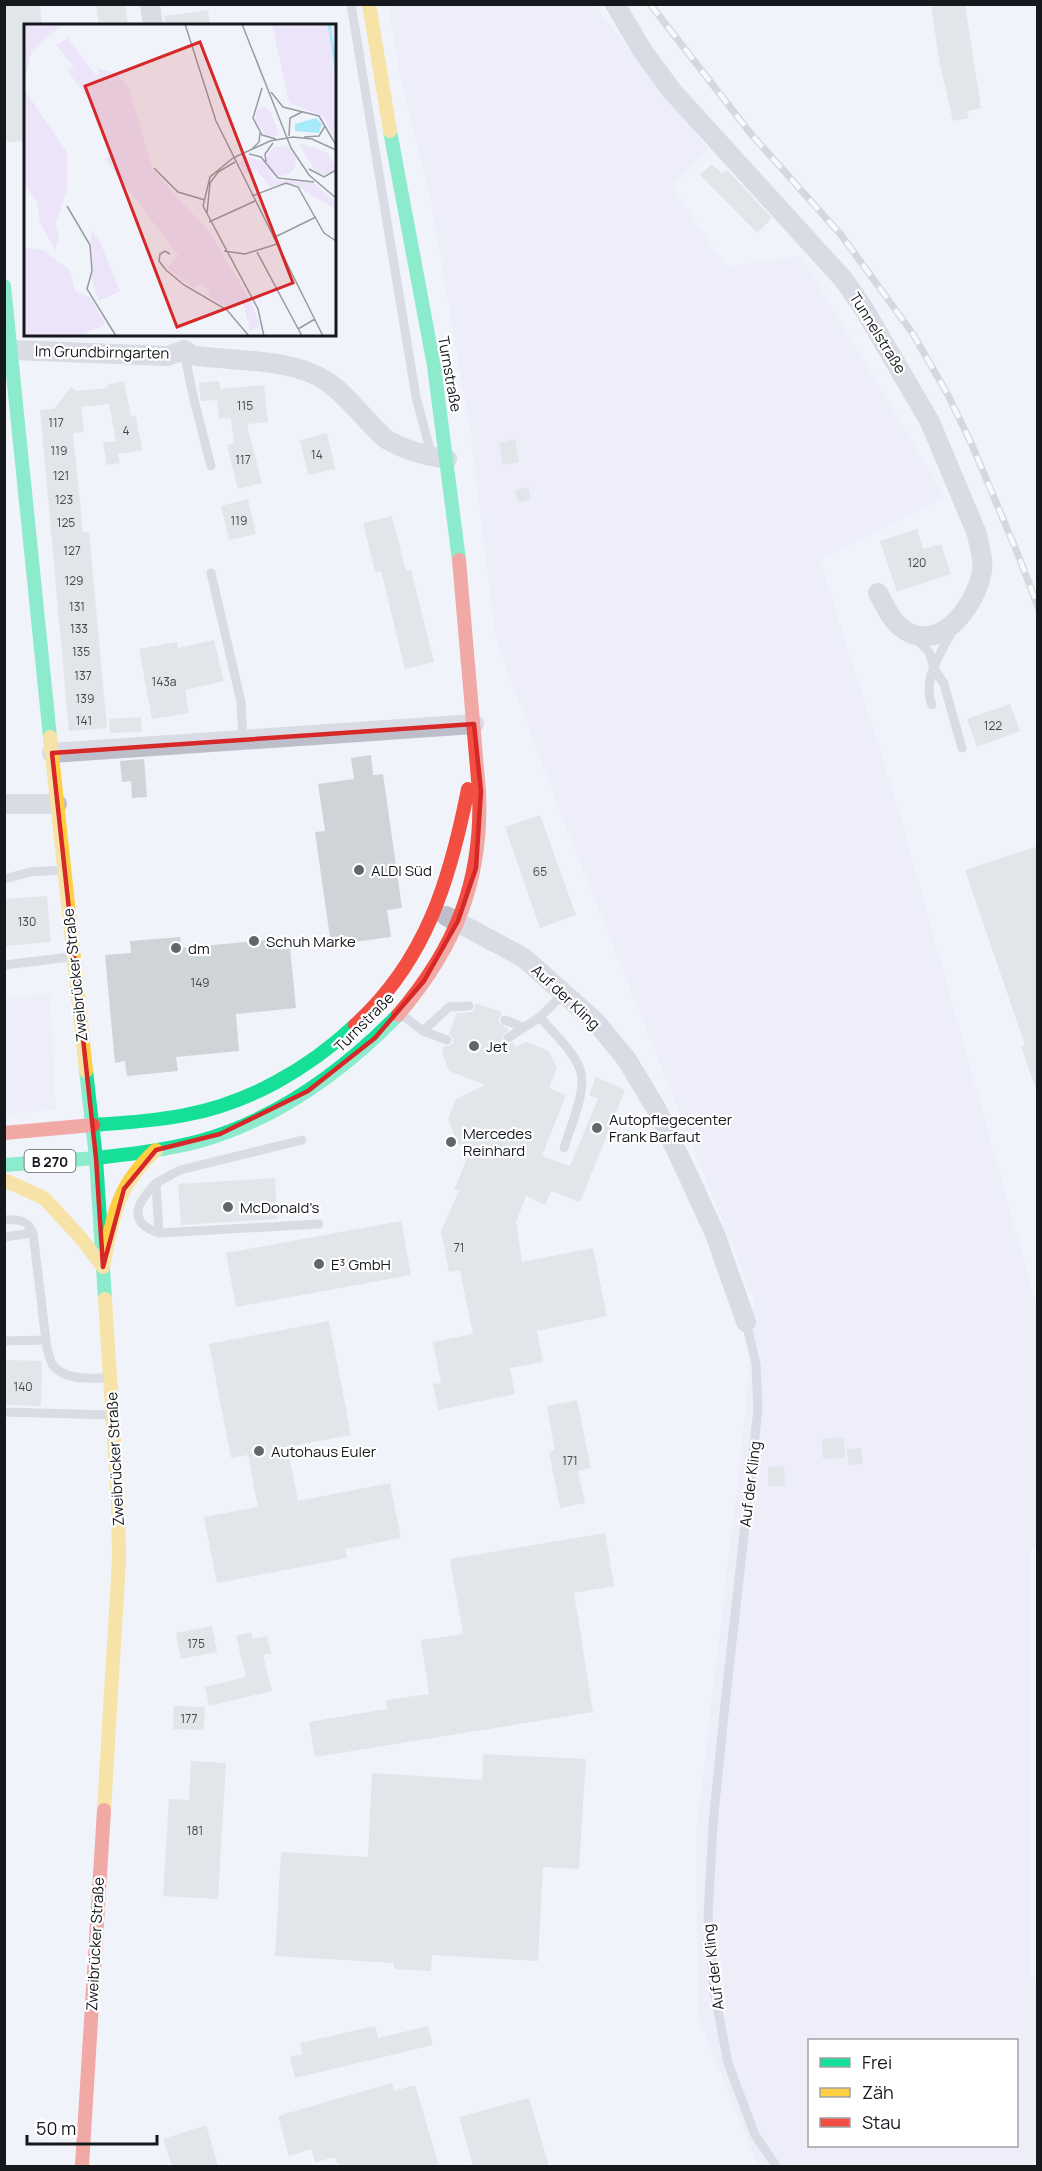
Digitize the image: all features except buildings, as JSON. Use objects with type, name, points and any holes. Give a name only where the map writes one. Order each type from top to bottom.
[{"type":"street","points":[[150,4],[153,24]]},
{"type":"street","name":"Turnstraße","points":[[96,1158],[156,1150],[220,1134],[258,1119],[301,1096],[329,1077],[352,1059],[399,1013],[424,981],[458,921],[476,868],[481,791],[475,752],[462,589],[440,458],[435,375],[412,258],[369,4]]},
{"type":"street","name":"Tunnelstraße","points":[[615,4],[642,50],[672,91],[844,280],[864,309],[930,422],[976,534],[981,554],[982,570],[978,586],[957,621]]},
{"type":"street","name":"Zweibrücker Straße","points":[[4,286],[12,350],[11,412],[93,1125],[113,1415],[119,1560],[82,2166]]},
{"type":"street","name":"Im Grundbirngarten","points":[[12,350],[168,356],[188,342],[191,355],[288,367],[315,375],[336,388],[386,439],[394,444],[440,458]]},
{"type":"street","points":[[878,593],[898,625],[910,633],[923,636],[942,633],[957,621]]},
{"type":"street","points":[[52,753],[474,724]]},
{"type":"street","name":"Turnstraße","points":[[93,1125],[156,1120],[189,1114],[251,1095],[287,1078],[351,1031],[382,999],[404,969],[436,911],[453,856],[475,752]]},
{"type":"street","points":[[4,804],[57,804]]},
{"type":"street","name":"Auf der Kling","points":[[436,911],[524,958],[596,1022],[621,1053],[657,1110],[715,1234],[746,1322]]},
{"type":"street","name":"B 270","points":[[4,1133],[93,1125]]},
{"type":"street","points":[[104,1267],[114,1215],[124,1189],[137,1169],[156,1150]]},
{"type":"street","name":"B 270","points":[[4,1165],[96,1158]]},
{"type":"street","points":[[4,1180],[44,1198],[104,1267]]},
{"type":"lane","points":[[351,4],[416,397],[440,458]]},
{"type":"lane","points":[[188,342],[183,356],[211,466]]},
{"type":"lane","points":[[211,573],[241,702],[243,741]]},
{"type":"lane","points":[[932,705],[927,694],[928,682],[957,621]]},
{"type":"lane","points":[[910,633],[929,652],[934,668],[944,684],[962,748]]},
{"type":"lane","points":[[4,879],[30,872],[64,869]]},
{"type":"lane","points":[[4,965],[73,957]]},
{"type":"lane","points":[[507,1038],[540,1017],[563,994]]},
{"type":"lane","points":[[382,999],[423,1031],[447,1040]]},
{"type":"lane","points":[[423,1031],[449,1007],[469,1006]]},
{"type":"lane","points":[[540,1017],[572,1055],[581,1071],[580,1095],[564,1148]]},
{"type":"lane","points":[[505,1020],[522,1027]]},
{"type":"lane","points":[[302,1140],[180,1170],[156,1183],[140,1202],[137,1211],[138,1218],[142,1226],[165,1234],[319,1224]]},
{"type":"lane","points":[[156,1183],[159,1233]]},
{"type":"lane","points":[[4,1220],[22,1221],[29,1225],[33,1233],[46,1340],[52,1364],[60,1372],[72,1377],[111,1378]]},
{"type":"lane","points":[[4,1237],[33,1233]]},
{"type":"lane","name":"Auf der Kling","points":[[746,1322],[756,1364],[758,1408],[713,1824],[708,1917],[713,1985],[728,2063],[755,2135],[776,2166]]},
{"type":"lane","points":[[4,1341],[46,1340]]},
{"type":"lane","points":[[4,1413],[113,1415]]},
{"type":"highlighted area","points":[[474,724],[481,791],[476,868],[458,921],[424,981],[375,1038],[308,1091],[220,1134],[156,1150],[124,1189],[103,1267],[96,1158],[52,753]]},
{"type":"shaded area","points":[[388,5],[594,5],[708,149],[672,186],[726,267],[801,256],[945,497],[820,560],[898,808],[1037,1307],[1038,1547],[1031,1548],[1030,1974],[1038,1987],[1037,2166],[758,2166],[698,2016],[696,1834],[744,1426],[755,1302],[567,831],[496,640],[471,436],[431,202],[400,76]]},
{"type":"shaded area","points":[[50,995],[56,1110],[5,1114],[5,997]]},
{"type":"railway","points":[[650,4],[751,134],[842,236],[913,334],[948,395],[972,445],[1038,607]]},
{"type":"traffic: fast","points":[[390,131],[434,366],[459,560]]},
{"type":"traffic: fast","points":[[4,286],[50,737]]},
{"type":"traffic: fast","points":[[96,1158],[200,1141],[256,1120],[307,1091],[331,1074],[377,1036],[398,1015]]},
{"type":"traffic: fast","points":[[93,1125],[174,1117],[232,1102],[255,1093],[297,1070],[318,1056],[355,1025]]},
{"type":"traffic: fast","points":[[86,1071],[96,1158],[105,1299]]},
{"type":"traffic: fast","points":[[4,1165],[96,1158]]},
{"type":"traffic: slow","points":[[369,4],[390,131]]},
{"type":"traffic: slow","points":[[50,737],[86,1071]]},
{"type":"traffic: slow","points":[[103,1267],[118,1203],[132,1176],[156,1150]]},
{"type":"traffic: slow","points":[[4,1180],[44,1198],[80,1237],[103,1267]]},
{"type":"traffic: slow","points":[[104,1810],[119,1560],[118,1502],[105,1299]]},
{"type":"traffic: jam","points":[[398,1015],[436,964],[450,938],[462,911],[476,854],[479,791],[459,560]]},
{"type":"traffic: jam","points":[[355,1025],[380,1000],[400,974],[431,917],[453,855],[468,789]]},
{"type":"traffic: jam","points":[[4,1133],[93,1125]]},
{"type":"traffic: jam","points":[[82,2166],[104,1810]]},
{"type":"place","name":"ALDI Süd","points":[[359,870]]},
{"type":"place","name":"Schuh Marke","points":[[254,941]]},
{"type":"place","name":"dm","points":[[176,948]]},
{"type":"place","name":"Jet","points":[[474,1046]]},
{"type":"place","name":"Autopflegecenter Frank Barfaut","points":[[597,1128]]},
{"type":"place","name":"Mercedes Reinhard","points":[[451,1142]]},
{"type":"place","name":"McDonald's","points":[[228,1207]]},
{"type":"place","name":"E³ GmbH","points":[[319,1264]]},
{"type":"place","name":"Autohaus Euler","points":[[259,1451]]}]
